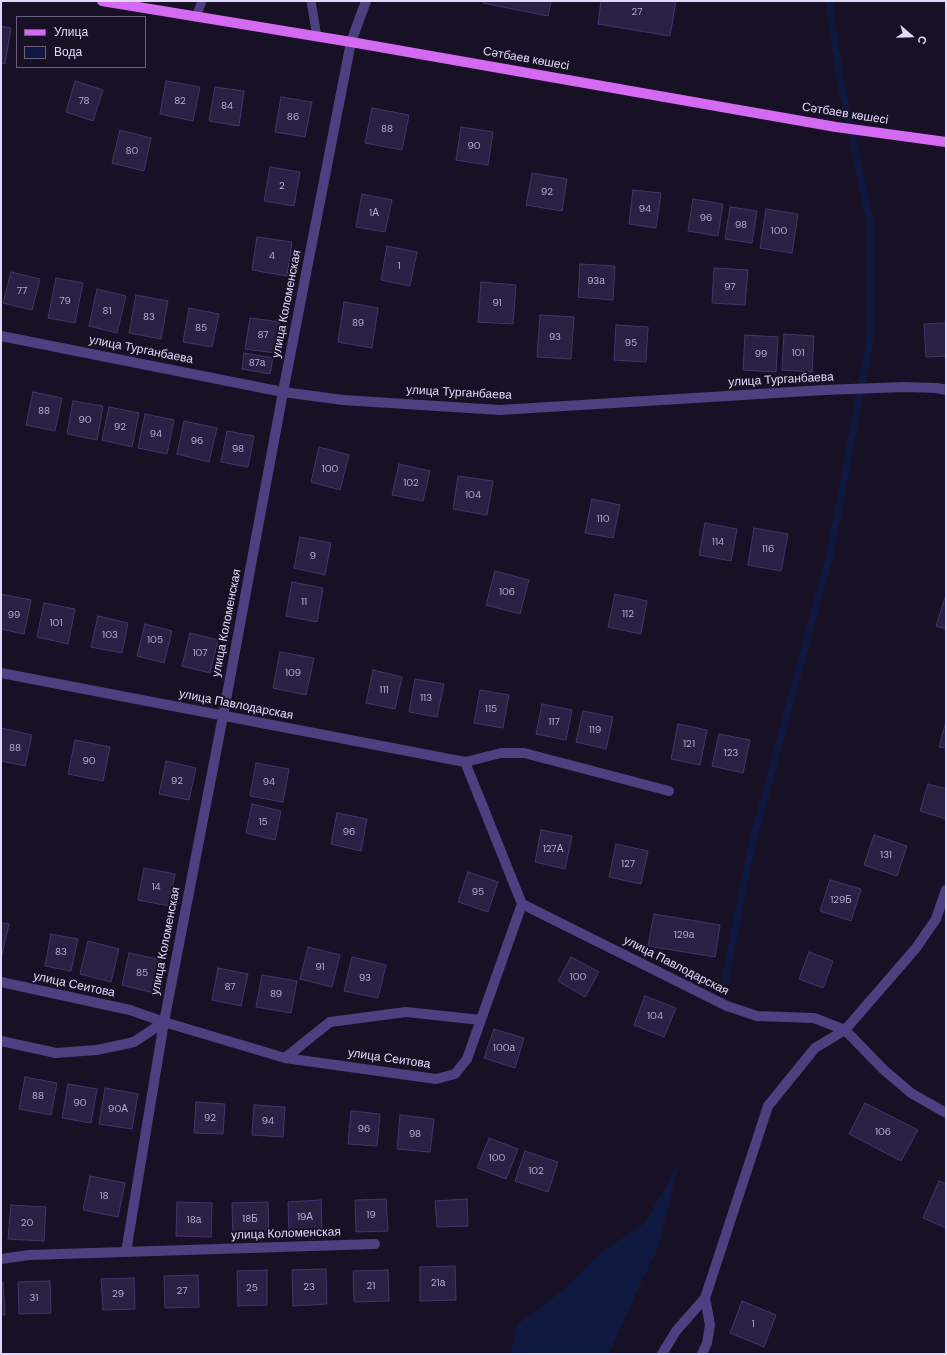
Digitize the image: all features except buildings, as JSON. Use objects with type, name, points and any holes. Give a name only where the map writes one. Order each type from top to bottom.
[{"type":"main road","name":"Сәтбаев көшесі","points":[[102,1],[351,42],[836,127],[946,142]]},
{"type":"street","name":"улица Коломенская","points":[[126,1252],[164,1022],[283,392],[351,42],[366,1]]},
{"type":"street","name":"улица Турганбаева","points":[[1,336],[283,392],[343,400],[500,410],[824,390],[904,387],[937,388],[946,390]]},
{"type":"street","name":"улица Павлодарская","points":[[1,673],[466,762],[501,753],[524,753],[669,791]]},
{"type":"street","points":[[466,762],[522,904]]},
{"type":"street","points":[[662,1354],[676,1331],[705,1298],[768,1106],[815,1048],[845,1030],[916,948],[936,918],[946,890]]},
{"type":"street","name":"улица Павлодарская","points":[[522,904],[727,1006],[757,1016],[814,1018],[845,1030],[884,1070],[911,1092],[946,1113]]},
{"type":"street","name":"улица Сеитова","points":[[1,982],[130,1010],[164,1022],[285,1058],[436,1079],[455,1074],[467,1059],[522,904]]},
{"type":"street","points":[[285,1058],[330,1022],[406,1012],[481,1020]]},
{"type":"street","points":[[1,1041],[56,1053],[98,1050],[134,1042],[164,1022]]},
{"type":"street","name":"улица Коломенская","points":[[1,1259],[29,1255],[375,1244]]},
{"type":"street","points":[[702,1354],[707,1343],[710,1325],[705,1298]]},
{"type":"lane","points":[[196,17],[202,1]]},
{"type":"lane","points":[[310,1],[317,37]]},
{"type":"water","points":[[680,1161],[658,1248],[609,1354],[511,1354],[517,1325],[562,1291],[599,1254],[645,1223]]},
{"type":"waterway","points":[[725,981],[750,852],[830,554],[870,340],[870,223],[840,79],[829,1]]}]
